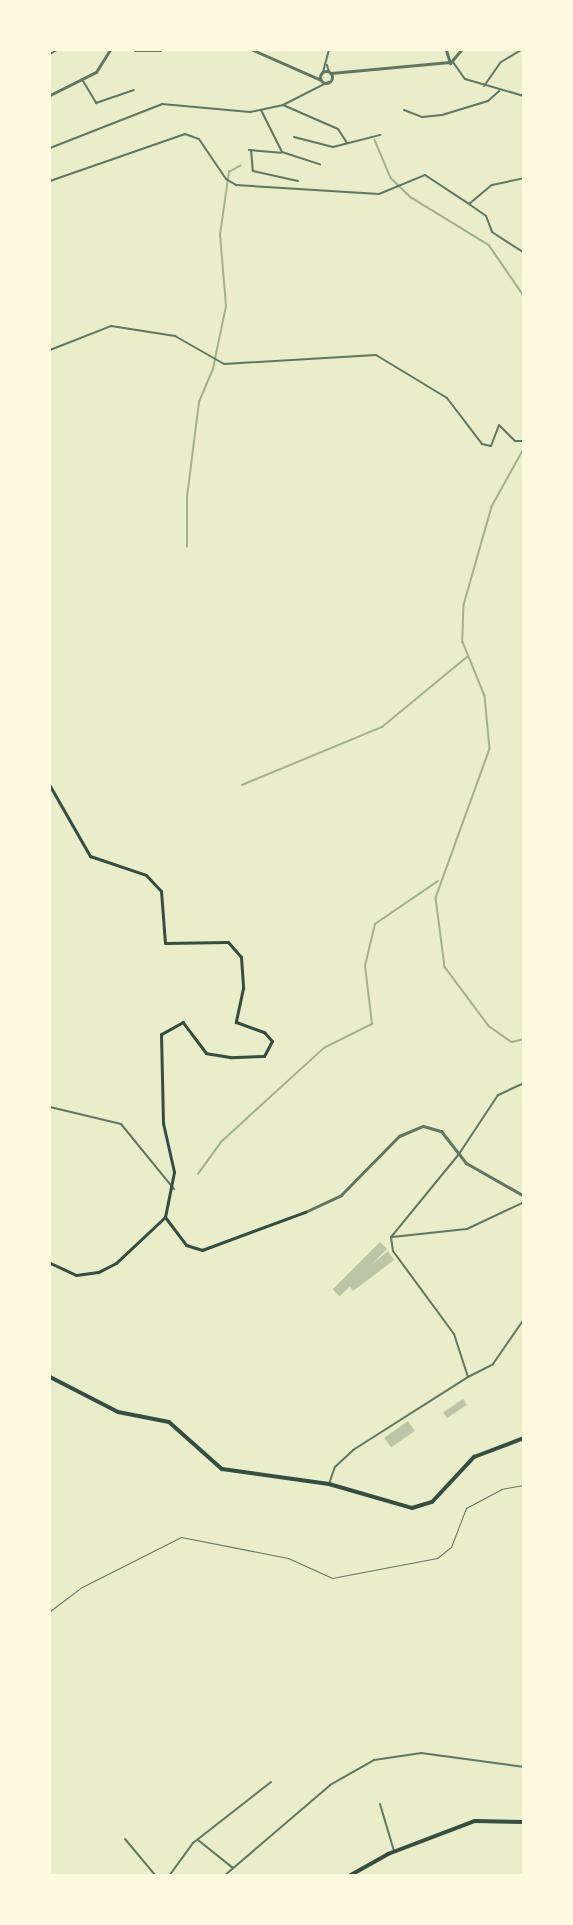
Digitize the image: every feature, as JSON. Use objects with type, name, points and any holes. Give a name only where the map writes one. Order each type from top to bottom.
[{"type":"main road","points":[[50,786],[90,856],[146,875],[161,891],[165,943],[228,942],[241,957],[243,988],[236,1022],[264,1032],[272,1041],[264,1056],[230,1057],[206,1053],[183,1022],[161,1034],[163,1123],[174,1189],[165,1217],[116,1263],[98,1272],[76,1275],[50,1263]]},
{"type":"main road","points":[[165,1217],[186,1245],[202,1250],[305,1212]]},
{"type":"main road","points":[[50,1377],[118,1412],[169,1422],[222,1469],[329,1484],[419,1509],[434,1500],[474,1456],[524,1438]]},
{"type":"main road","points":[[349,1875],[394,1851],[475,1821],[524,1822]]},
{"type":"street","points":[[50,54],[57,50]]},
{"type":"street","points":[[50,95],[83,81],[101,66],[110,50]]},
{"type":"street","points":[[135,50],[160,50]]},
{"type":"street","points":[[253,50],[306,75],[321,81],[330,81]]},
{"type":"street","points":[[320,89],[322,72],[329,50]]},
{"type":"street","points":[[483,86],[501,62],[522,50]]},
{"type":"street","points":[[432,63],[445,51],[461,76],[483,86],[524,96]]},
{"type":"street","points":[[50,148],[162,104],[261,110],[283,105],[320,89],[341,75],[451,62],[462,51]]},
{"type":"street","points":[[327,62],[330,81]]},
{"type":"street","points":[[306,75],[322,72],[341,75]]},
{"type":"street","points":[[83,81],[96,103],[134,90]]},
{"type":"street","points":[[404,110],[425,117],[442,116],[488,101],[499,91]]},
{"type":"street","points":[[283,105],[338,129],[347,144]]},
{"type":"street","points":[[261,110],[282,152]]},
{"type":"street","points":[[50,181],[185,134],[199,138],[226,179],[236,185],[379,194],[425,175],[486,216],[492,232],[524,253]]},
{"type":"street","points":[[294,138],[318,146],[347,144],[380,135]]},
{"type":"street","points":[[298,181],[253,171],[250,150],[282,152],[320,164]]},
{"type":"street","points":[[469,204],[492,185],[524,178]]},
{"type":"street","points":[[50,350],[111,326],[175,336],[224,364],[376,355],[447,398],[482,444],[491,447],[499,425],[515,441],[524,441]]},
{"type":"street","points":[[468,1377],[454,1334],[393,1251],[391,1237],[459,1154],[498,1095],[524,1083]]},
{"type":"street","points":[[50,1107],[121,1124],[174,1189]]},
{"type":"street","points":[[305,1212],[341,1195],[399,1136],[416,1128],[438,1130],[459,1154],[524,1196]]},
{"type":"street","points":[[391,1237],[467,1228],[524,1203]]},
{"type":"street","points":[[329,1484],[335,1467],[352,1450],[468,1377],[493,1364],[524,1319]]},
{"type":"street","points":[[224,1875],[330,1785],[374,1760],[421,1753],[524,1767]]},
{"type":"street","points":[[169,1875],[198,1840],[271,1782]]},
{"type":"street","points":[[380,1804],[394,1851]]},
{"type":"street","points":[[125,1839],[156,1875]]},
{"type":"street","points":[[198,1840],[233,1868]]},
{"type":"lane","points":[[50,1611],[82,1587],[182,1537],[288,1558],[332,1578],[437,1558],[451,1547],[466,1508],[491,1492],[524,1485]]},
{"type":"building","points":[[380,1242],[387,1249],[340,1296],[333,1289]]},
{"type":"building","points":[[388,1251],[394,1260],[353,1291],[348,1284]]},
{"type":"building","points":[[463,1399],[467,1405],[447,1418],[443,1412]]},
{"type":"building","points":[[408,1421],[415,1431],[391,1447],[384,1438]]},
{"type":"waterway","points":[[375,140],[391,178],[412,198],[489,245],[524,296]]},
{"type":"waterway","points":[[187,547],[187,497],[199,402],[213,369],[226,306],[220,235],[229,172],[240,166]]},
{"type":"waterway","points":[[524,449],[492,507],[464,605],[463,642],[485,696],[490,749],[436,898],[445,967],[489,1026],[512,1042],[524,1039]]},
{"type":"waterway","points":[[242,785],[382,727],[467,657]]},
{"type":"waterway","points":[[198,1174],[221,1142],[324,1048],[372,1024],[365,966],[375,924],[438,881]]}]
